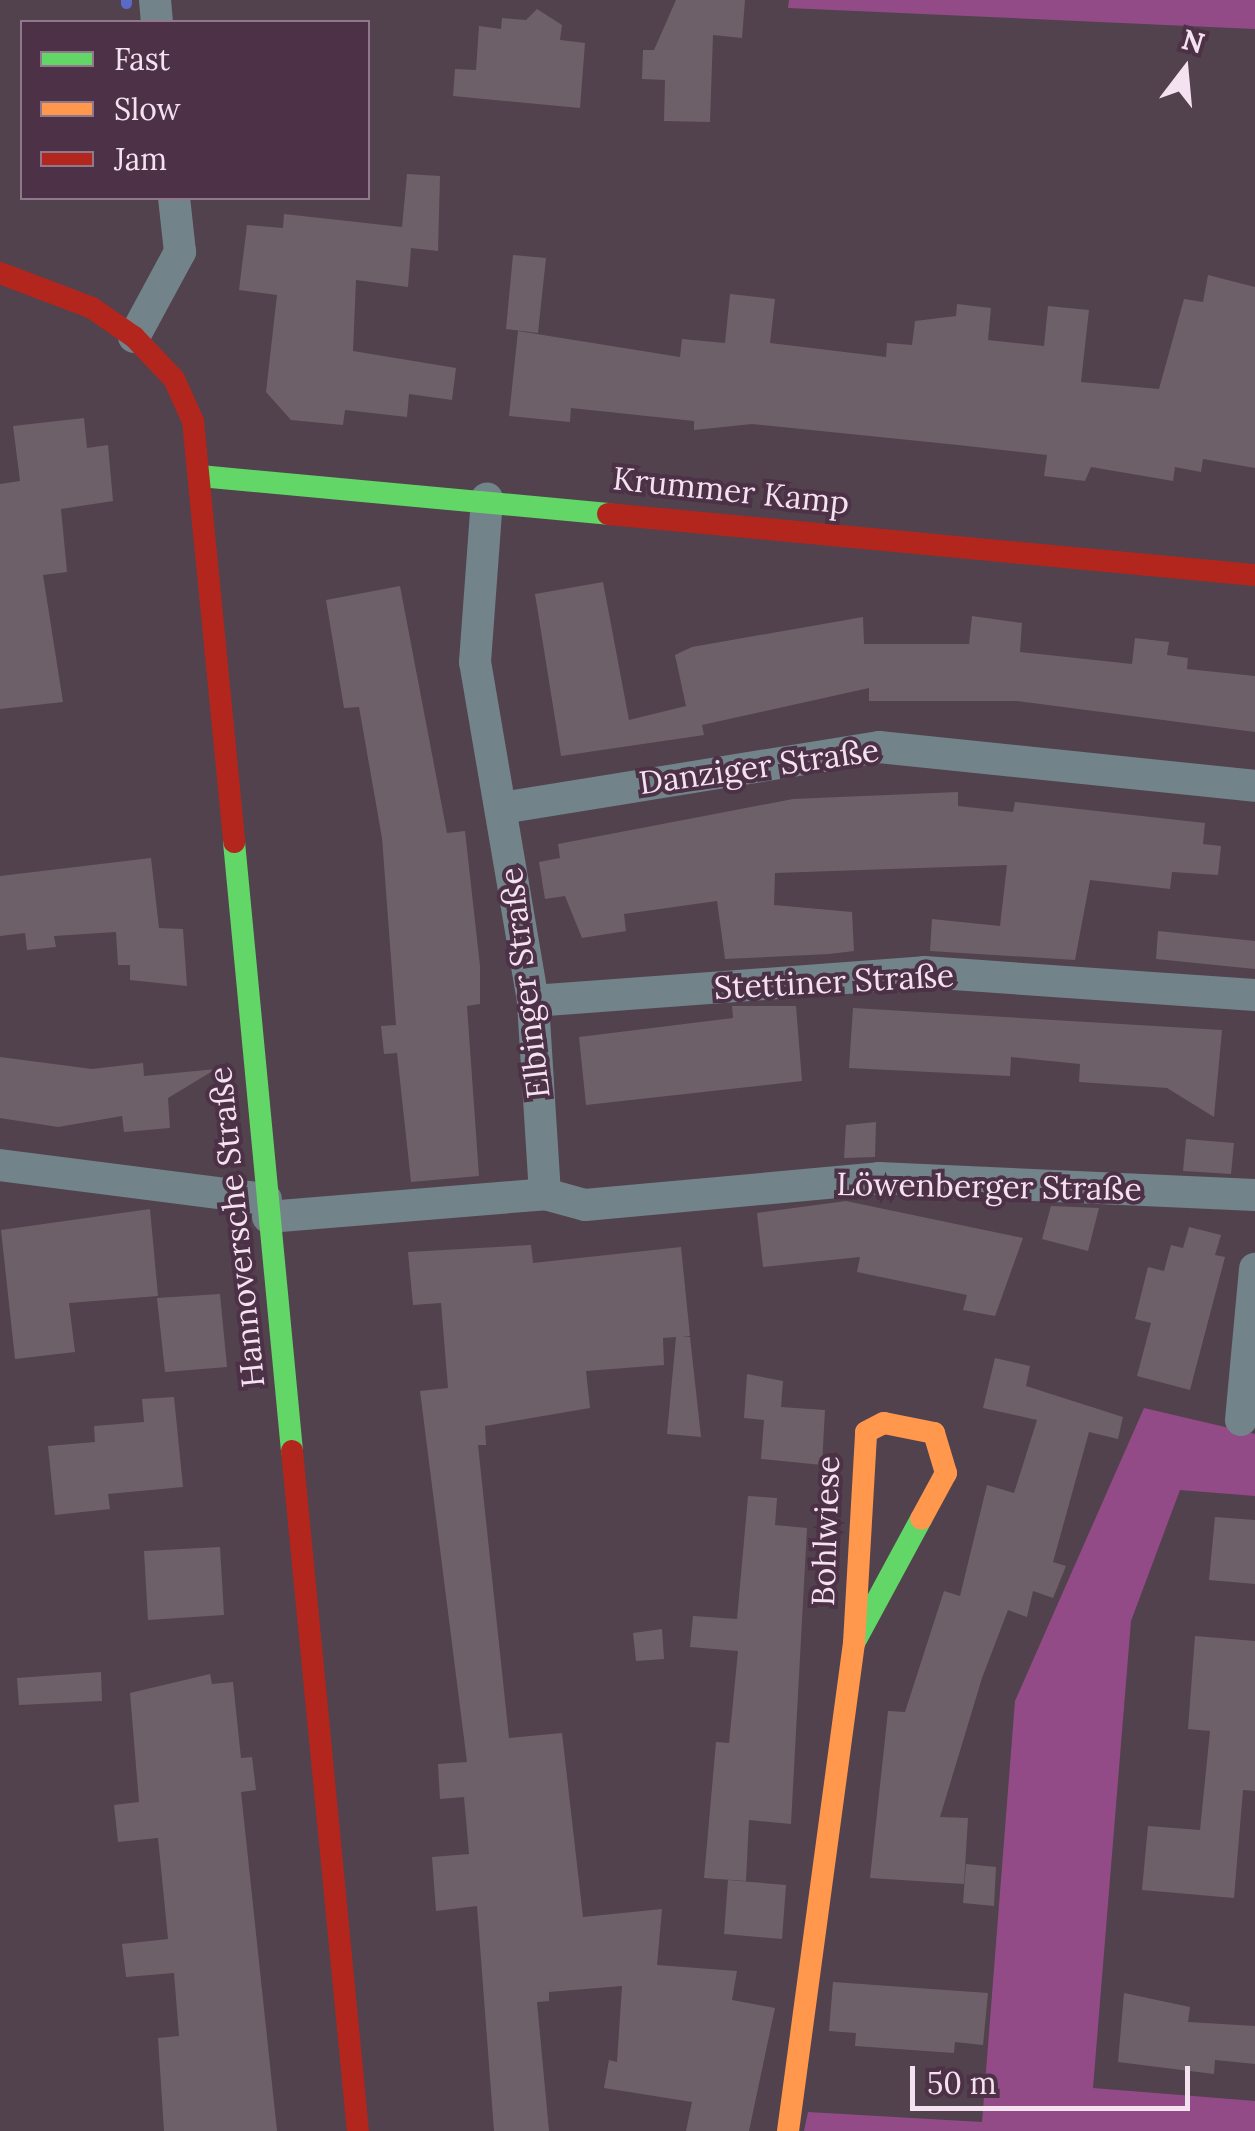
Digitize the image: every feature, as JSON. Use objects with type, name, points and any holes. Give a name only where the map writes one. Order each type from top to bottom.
[{"type":"street","points":[[134,337],[180,252],[174,200]]},
{"type":"street","name":"Hannoversche Straße","points":[[0,274],[92,308],[134,337],[174,379],[193,420],[358,2131]]},
{"type":"street","name":"Krummer Kamp","points":[[200,476],[487,498],[1255,575]]},
{"type":"street","name":"Elbinger Straße","points":[[487,498],[473,623],[533,1002],[545,1194]]},
{"type":"street","name":"Danziger Straße","points":[[502,808],[879,747],[1255,786]]},
{"type":"street","name":"Stettiner Straße","points":[[533,1002],[924,972],[1255,995]]},
{"type":"street","points":[[0,1165],[267,1208],[545,1194]]},
{"type":"street","name":"Löwenberger Straße","points":[[545,1194],[585,1204],[879,1178],[1255,1196]]},
{"type":"street","points":[[1241,1420],[1255,1269]]},
{"type":"street","name":"Bohlwiese","points":[[788,2131],[854,1643],[862,1441],[884,1423],[934,1433],[946,1473],[854,1643]]},
{"type":"shaded area","points":[[789,0],[1255,0],[1255,29],[788,8]]},
{"type":"shaded area","points":[[1144,1408],[1255,1434],[1255,1496],[1180,1490],[1131,1621],[1093,2088],[1255,2101],[1255,2131],[804,2131],[808,2112],[982,2122],[1015,1701]]},
{"type":"building","points":[[676,0],[745,0],[742,38],[713,35],[710,122],[664,121],[665,80],[642,79],[643,50],[654,50]]},
{"type":"building","points":[[537,9],[562,25],[560,40],[585,43],[580,108],[453,96],[455,69],[476,70],[479,26],[501,29],[502,18],[526,20]]},
{"type":"building","points":[[407,174],[440,176],[438,251],[411,248],[408,287],[356,280],[353,351],[456,368],[452,400],[409,394],[407,417],[345,410],[343,425],[291,420],[266,392],[277,295],[239,290],[247,225],[283,228],[284,214],[402,227]]},
{"type":"building","points":[[513,255],[546,258],[538,333],[506,329]]},
{"type":"building","points":[[1208,275],[1255,287],[1255,468],[1203,459],[1201,472],[1175,467],[1173,481],[1091,467],[1085,481],[1044,476],[1047,455],[752,424],[694,430],[694,421],[571,408],[570,422],[509,416],[518,331],[680,357],[682,339],[725,343],[730,294],[775,299],[770,343],[886,357],[887,343],[912,345],[915,321],[956,316],[957,304],[991,308],[988,340],[1044,346],[1048,306],[1089,310],[1081,382],[1159,389],[1184,299],[1203,302]]},
{"type":"building","points":[[84,418],[87,448],[108,445],[113,501],[61,509],[67,572],[43,575],[63,702],[0,709],[0,484],[20,481],[13,426]]},
{"type":"building","points":[[603,582],[629,720],[686,706],[675,655],[692,647],[863,617],[864,644],[969,644],[972,616],[1022,623],[1020,652],[1132,664],[1135,638],[1169,642],[1167,655],[1188,658],[1187,669],[1255,676],[1255,732],[1017,701],[869,701],[869,688],[702,725],[704,735],[561,756],[535,594]]},
{"type":"building","points":[[400,586],[447,833],[465,831],[480,966],[480,1004],[467,1006],[479,1176],[411,1182],[397,1053],[384,1054],[381,1026],[396,1025],[382,838],[359,707],[344,708],[326,600]]},
{"type":"building","points":[[958,792],[958,806],[1013,812],[1015,802],[1205,823],[1203,844],[1221,846],[1218,875],[1172,872],[1170,889],[1090,880],[1075,960],[930,951],[932,919],[1000,926],[1007,865],[775,873],[774,905],[852,912],[854,951],[829,954],[725,959],[717,901],[624,914],[626,931],[582,938],[565,896],[545,899],[539,862],[560,858],[558,844],[793,799]]},
{"type":"building","points":[[151,858],[159,928],[183,929],[187,986],[130,980],[130,965],[118,965],[116,932],[54,936],[56,947],[27,950],[25,933],[0,936],[0,876]]},
{"type":"building","points":[[1158,931],[1255,941],[1255,969],[1156,959]]},
{"type":"building","points":[[732,1006],[796,1006],[802,1081],[586,1105],[579,1037],[733,1018]]},
{"type":"building","points":[[853,1008],[1222,1030],[1214,1117],[1167,1088],[1079,1082],[1080,1064],[1011,1057],[1010,1076],[849,1068]]},
{"type":"building","points":[[0,1057],[92,1069],[143,1063],[144,1076],[216,1069],[168,1098],[170,1128],[124,1132],[122,1116],[58,1127],[0,1118]]},
{"type":"building","points":[[876,1122],[875,1157],[844,1158],[846,1125]]},
{"type":"building","points":[[1186,1139],[1234,1143],[1231,1174],[1183,1171]]},
{"type":"building","points":[[846,1201],[1023,1238],[995,1316],[963,1310],[967,1295],[857,1272],[860,1257],[763,1267],[757,1213]]},
{"type":"building","points":[[1051,1206],[1099,1208],[1088,1251],[1042,1239]]},
{"type":"building","points":[[150,1209],[158,1296],[69,1303],[75,1352],[15,1359],[1,1230]]},
{"type":"building","points":[[1189,1227],[1221,1235],[1215,1255],[1225,1257],[1190,1390],[1137,1376],[1151,1323],[1135,1319],[1148,1267],[1164,1271],[1171,1245],[1183,1248]]},
{"type":"building","points":[[531,1245],[533,1263],[681,1247],[690,1336],[682,1337],[690,1337],[701,1437],[667,1434],[676,1337],[663,1338],[664,1365],[586,1371],[590,1408],[485,1426],[486,1445],[478,1445],[509,1738],[562,1733],[583,1917],[662,1909],[657,1965],[737,1971],[732,2000],[775,2008],[749,2131],[686,2131],[692,2102],[604,2088],[609,2060],[617,2062],[622,1986],[549,1992],[549,2001],[537,2002],[549,2131],[494,2131],[477,1906],[436,1911],[432,1857],[469,1854],[464,1797],[440,1799],[438,1764],[467,1762],[420,1391],[448,1388],[441,1303],[413,1305],[408,1252]]},
{"type":"building","points":[[220,1294],[227,1367],[165,1372],[157,1298]]},
{"type":"building","points":[[995,1358],[1030,1366],[1026,1386],[1123,1417],[1118,1439],[1089,1432],[1053,1562],[1066,1566],[1053,1598],[1033,1591],[1027,1617],[1008,1610],[982,1678],[940,1817],[968,1818],[964,1884],[870,1878],[888,1711],[905,1712],[944,1591],[960,1596],[987,1485],[1014,1493],[1037,1420],[983,1408]]},
{"type":"building","points":[[747,1374],[783,1381],[781,1407],[825,1410],[822,1465],[761,1459],[764,1420],[744,1418]]},
{"type":"building","points":[[174,1397],[183,1487],[108,1494],[110,1509],[55,1515],[48,1446],[95,1442],[94,1426],[144,1422],[142,1399]]},
{"type":"building","points":[[748,1496],[777,1498],[775,1525],[807,1528],[791,1824],[749,1820],[746,1881],[704,1878],[716,1742],[729,1743],[738,1651],[690,1647],[693,1616],[737,1619]]},
{"type":"building","points":[[1215,1517],[1255,1520],[1255,1584],[1209,1580]]},
{"type":"building","points":[[220,1547],[224,1615],[148,1620],[144,1551]]},
{"type":"building","points":[[662,1629],[664,1659],[636,1661],[633,1633]]},
{"type":"building","points":[[1195,1636],[1255,1641],[1255,1791],[1243,1790],[1234,1898],[1142,1890],[1148,1826],[1200,1830],[1210,1731],[1188,1729]]},
{"type":"building","points":[[101,1672],[102,1701],[19,1705],[17,1678]]},
{"type":"building","points":[[210,1674],[212,1684],[233,1682],[241,1758],[252,1757],[256,1790],[241,1792],[277,2131],[164,2131],[158,2038],[179,2036],[174,1973],[126,1977],[122,1944],[168,1939],[158,1838],[118,1842],[114,1805],[139,1802],[130,1693]]},
{"type":"building","points":[[966,1864],[996,1867],[994,1906],[963,1903]]},
{"type":"building","points":[[728,1880],[786,1885],[782,1939],[724,1934]]},
{"type":"building","points":[[833,1982],[988,1993],[983,2045],[955,2042],[954,2053],[855,2046],[856,2033],[829,2031]]},
{"type":"building","points":[[1124,1993],[1190,2007],[1188,2022],[1255,2026],[1255,2064],[1215,2060],[1214,2074],[1118,2062]]},
{"type":"traffic: fast","points":[[200,476],[608,514]]},
{"type":"traffic: fast","points":[[234,842],[292,1451]]},
{"type":"traffic: fast","points":[[854,1643],[921,1519]]},
{"type":"traffic: slow","points":[[788,2131],[854,1643],[866,1432],[884,1423],[934,1433],[946,1473],[921,1519]]},
{"type":"traffic: jam","points":[[0,273],[92,308],[134,337],[174,379],[193,421],[234,842]]},
{"type":"traffic: jam","points":[[608,514],[1255,575]]},
{"type":"traffic: jam","points":[[292,1451],[358,2131]]}]
